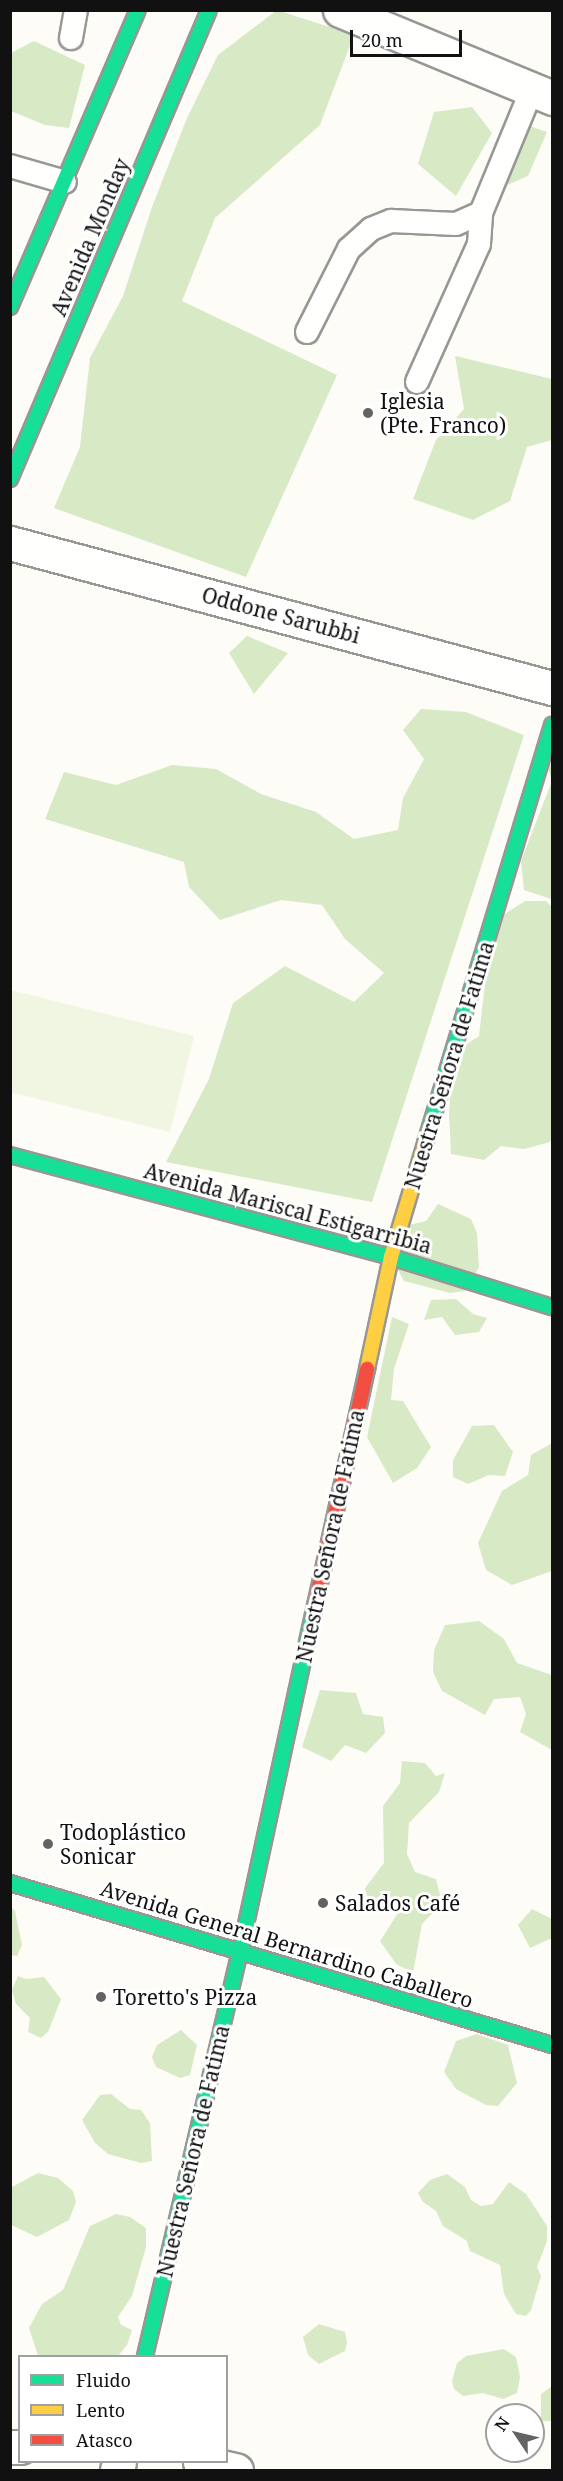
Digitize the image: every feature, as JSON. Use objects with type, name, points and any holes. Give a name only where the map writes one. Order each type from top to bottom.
[{"type":"street","points":[[10,307],[138,10]]},
{"type":"street","name":"Avenida Monday","points":[[10,479],[209,10]]},
{"type":"street","points":[[340,10],[542,94]]},
{"type":"street","name":"Oddone Sarubbi","points":[[10,543],[552,688]]},
{"type":"street","name":"Nuestra Señora de Fatima","points":[[145,2355],[240,1952],[391,1257],[552,725]]},
{"type":"street","name":"Avenida Mariscal Estigarribia","points":[[10,1155],[391,1257],[552,1307]]},
{"type":"street","name":"Avenida General Bernardino Caballero","points":[[10,1883],[552,2045]]},
{"type":"street","points":[[204,2463],[236,2470]]},
{"type":"lane","points":[[71,38],[76,10]]},
{"type":"lane","points":[[417,382],[479,244],[481,213],[542,94]]},
{"type":"lane","points":[[10,166],[64,182]]},
{"type":"lane","points":[[307,332],[349,249],[371,229],[391,221],[456,224],[481,213]]},
{"type":"green space","points":[[277,10],[354,35],[320,125],[215,218],[182,301],[337,375],[246,577],[54,508],[80,447],[90,358],[123,296],[152,207],[187,118],[218,55]]},
{"type":"green space","points":[[34,41],[85,65],[69,128],[45,125],[11,111],[11,53]]},
{"type":"green space","points":[[472,107],[492,133],[456,196],[418,164],[434,112]]},
{"type":"green space","points":[[510,119],[547,132],[528,176],[482,196]]},
{"type":"green space","points":[[455,356],[552,379],[552,440],[527,447],[510,501],[473,520],[413,499],[436,440],[464,409]]},
{"type":"green space","points":[[247,636],[288,653],[254,694],[229,653]]},
{"type":"green space","points":[[421,709],[466,712],[524,735],[372,1202],[166,1162],[209,1079],[233,1003],[285,966],[354,1002],[384,973],[345,939],[322,905],[281,900],[220,920],[189,887],[184,862],[45,819],[64,772],[116,785],[172,765],[216,769],[261,794],[316,812],[354,839],[398,830],[403,798],[424,759],[403,730]]},
{"type":"green space","points":[[552,761],[552,781],[548,769]]},
{"type":"green space","points":[[552,781],[551,899],[524,890],[521,861]]},
{"type":"green space","points":[[525,901],[546,901],[552,907],[552,1137],[550,1142],[524,1149],[501,1146],[484,1160],[451,1154],[449,1113],[453,1053],[479,1036],[492,922]]},
{"type":"green space","points":[[11,990],[194,1036],[170,1132],[11,1092]]},
{"type":"green space","points":[[438,1204],[471,1219],[477,1233],[479,1267],[465,1291],[450,1293],[404,1281],[391,1257],[400,1227],[426,1221]]},
{"type":"green space","points":[[456,1299],[473,1314],[487,1318],[479,1332],[455,1335],[442,1317],[424,1320],[431,1300]]},
{"type":"green space","points":[[392,1317],[409,1324],[394,1369],[391,1400],[403,1401],[431,1447],[417,1468],[393,1483],[367,1437]]},
{"type":"green space","points":[[494,1425],[513,1452],[505,1476],[489,1475],[468,1484],[453,1477],[453,1460],[472,1426]]},
{"type":"green space","points":[[552,1443],[552,1571],[512,1585],[486,1570],[478,1543],[502,1491],[528,1475],[531,1455]]},
{"type":"green space","points":[[479,1621],[504,1639],[517,1663],[552,1675],[552,1750],[520,1732],[526,1714],[520,1697],[494,1699],[485,1715],[442,1691],[433,1672],[434,1650],[445,1625]]},
{"type":"green space","points":[[320,1690],[356,1693],[363,1714],[383,1717],[385,1733],[366,1753],[345,1745],[331,1761],[302,1747]]},
{"type":"green space","points":[[402,1761],[425,1763],[436,1776],[445,1773],[439,1792],[409,1823],[407,1854],[415,1872],[436,1879],[442,1903],[422,1924],[413,1973],[396,1964],[380,1941],[400,1910],[393,1903],[371,1914],[365,1888],[384,1863],[383,1806],[400,1783]]},
{"type":"green space","points":[[11,1907],[15,1911],[22,1945],[17,1956],[11,1955]]},
{"type":"green space","points":[[532,1909],[552,1919],[552,1938],[530,1948],[518,1925]]},
{"type":"green space","points":[[18,1976],[26,1979],[44,1977],[61,1999],[48,2032],[41,2038],[28,2032],[30,2018],[16,2004],[12,1990]]},
{"type":"green space","points":[[181,2030],[197,2045],[190,2075],[180,2078],[156,2067],[152,2057],[157,2045]]},
{"type":"green space","points":[[477,2034],[508,2045],[517,2083],[498,2106],[486,2105],[456,2089],[444,2072],[456,2041]]},
{"type":"green space","points":[[111,2094],[130,2109],[141,2110],[150,2123],[152,2161],[141,2163],[108,2154],[95,2143],[82,2120],[100,2095]]},
{"type":"green space","points":[[38,2173],[58,2178],[73,2191],[76,2202],[69,2220],[37,2237],[11,2225],[10,2188]]},
{"type":"green space","points":[[447,2174],[465,2187],[471,2200],[481,2206],[493,2204],[509,2182],[526,2194],[547,2226],[547,2241],[537,2267],[541,2276],[531,2310],[526,2316],[516,2314],[504,2294],[500,2265],[470,2251],[467,2241],[443,2226],[436,2211],[423,2202],[418,2193],[430,2180]]},
{"type":"green space","points":[[116,2214],[130,2217],[146,2228],[146,2247],[132,2296],[118,2317],[121,2325],[132,2330],[127,2345],[119,2355],[38,2355],[29,2328],[42,2304],[63,2290],[90,2226]]},
{"type":"green space","points":[[319,2324],[345,2332],[347,2342],[345,2351],[319,2364],[308,2355],[303,2337]]},
{"type":"green space","points":[[504,2349],[516,2357],[520,2377],[517,2393],[503,2399],[483,2393],[463,2396],[454,2389],[452,2381],[457,2363],[466,2356]]},
{"type":"green space","points":[[552,2386],[552,2421],[545,2421],[545,2403],[541,2403],[541,2394]]},
{"type":"traffic: fast","points":[[10,307],[138,10]]},
{"type":"traffic: fast","points":[[10,479],[209,10]]},
{"type":"traffic: fast","points":[[426,1140],[552,725]]},
{"type":"traffic: fast","points":[[10,1155],[391,1257],[552,1307]]},
{"type":"traffic: fast","points":[[145,2355],[240,1952],[315,1606]]},
{"type":"traffic: fast","points":[[10,1883],[552,2045]]},
{"type":"traffic: slow","points":[[367,1369],[391,1257],[426,1140]]},
{"type":"traffic: jam","points":[[315,1606],[367,1369]]},
{"type":"place","name":"Iglesia (Pte. Franco)","points":[[368,413]]},
{"type":"place","name":"Todoplástico Sonicar","points":[[48,1844]]},
{"type":"place","name":"Salados Café","points":[[323,1903]]},
{"type":"place","name":"Toretto's Pizza","points":[[101,1997]]}]
